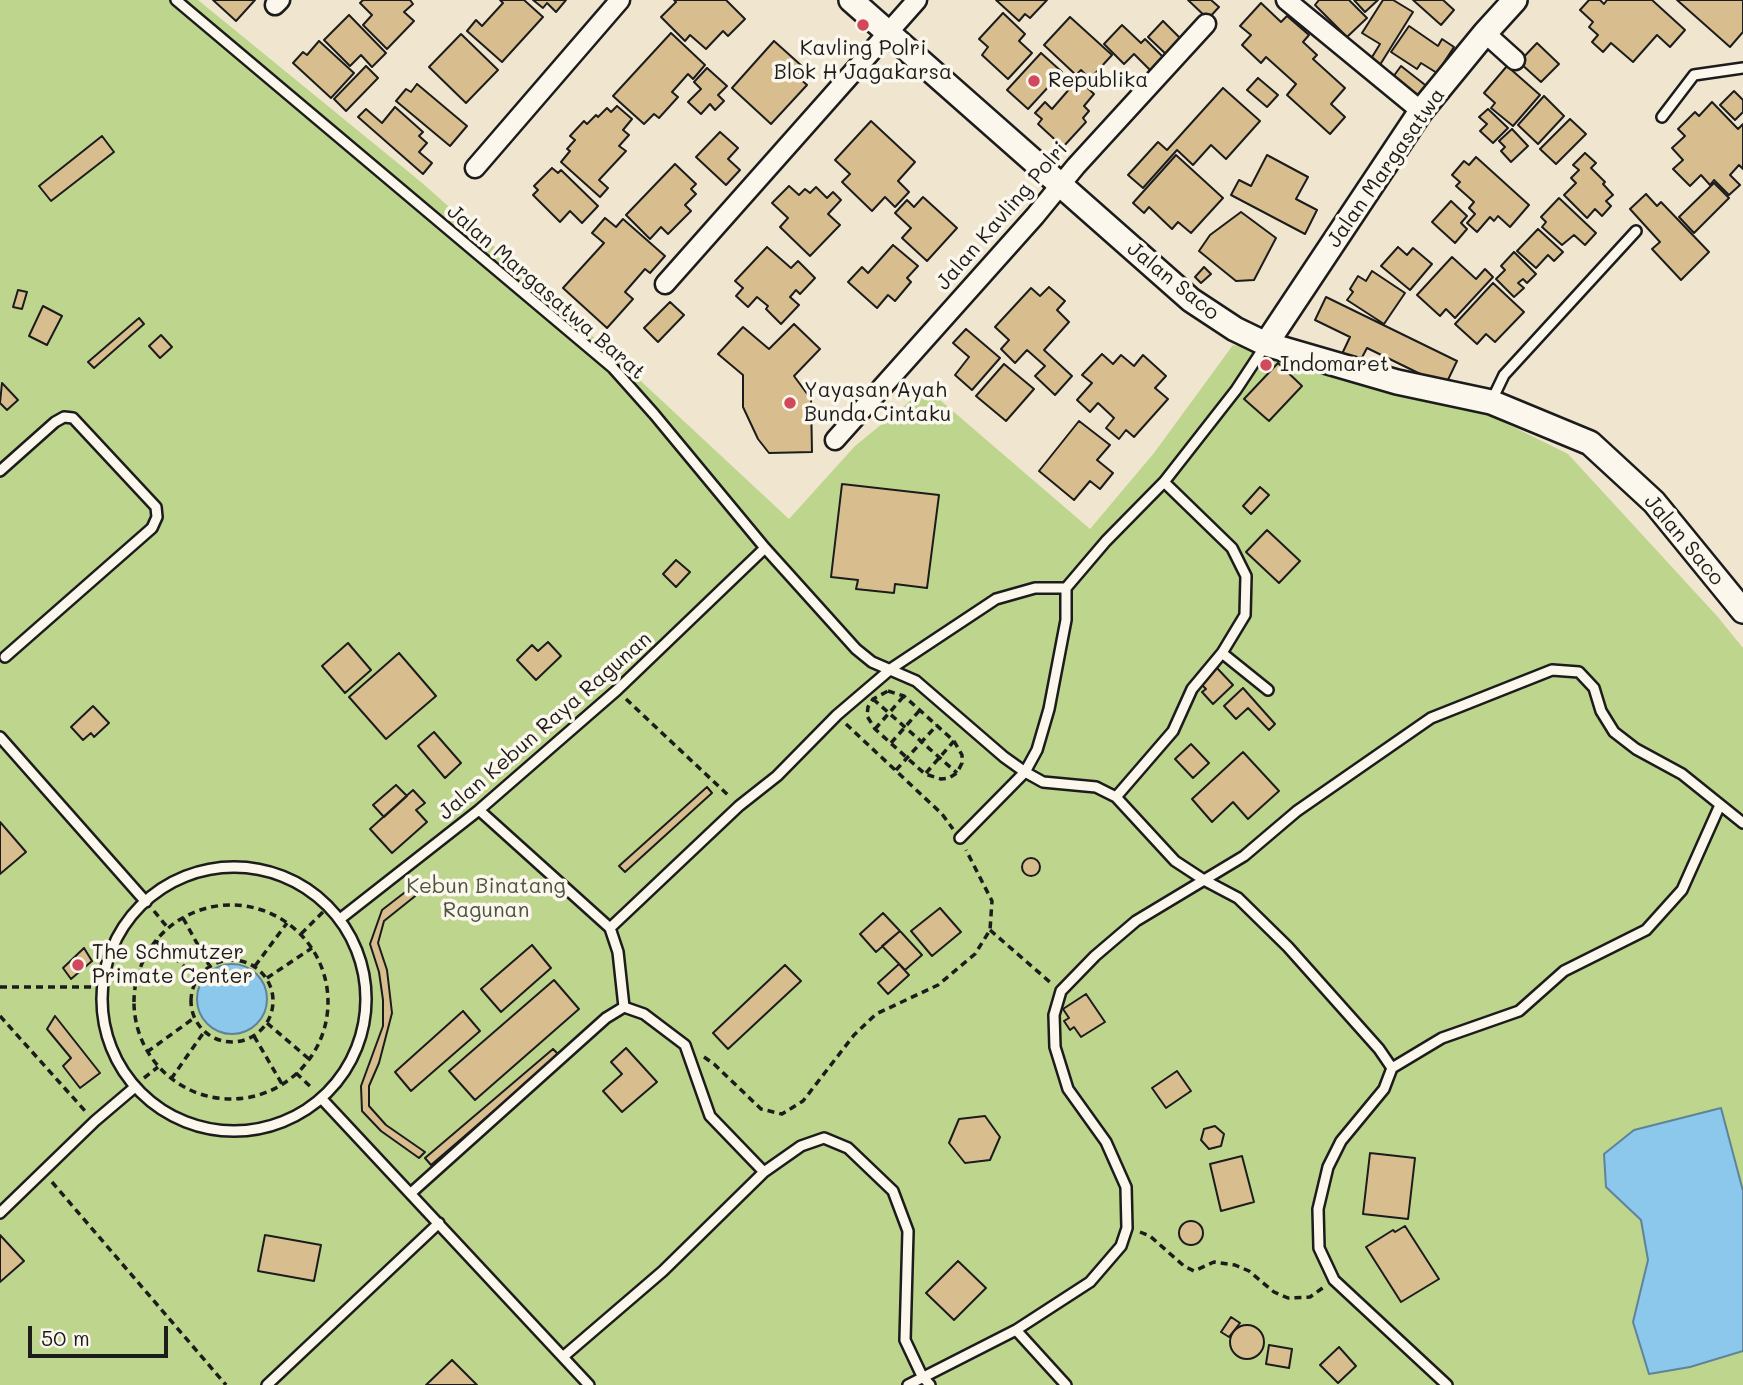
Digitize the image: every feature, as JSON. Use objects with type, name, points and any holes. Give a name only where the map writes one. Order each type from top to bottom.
[{"type":"main road","name":"Jalan Saco","points":[[851,0],[1191,300],[1234,329],[1266,344],[1397,382],[1491,401],[1590,443],[1654,502],[1743,611]]},
{"type":"main road","name":"Jalan Margasatwa","points":[[1266,344],[1422,111],[1515,0]]},
{"type":"street","points":[[475,169],[620,0]]},
{"type":"street","points":[[665,284],[917,0]]},
{"type":"street","points":[[1286,0],[1422,111]]},
{"type":"street","name":"Jalan Kavling Polri","points":[[835,440],[1206,23]]},
{"type":"street","points":[[1485,33],[1515,60]]},
{"type":"lane","name":"Jalan Margasatwa Barat","points":[[176,0],[613,368],[765,548],[856,649],[872,662],[892,668],[916,681],[1003,757],[1025,772],[1043,782],[1096,787],[1116,797],[1175,861],[1238,898],[1288,947],[1379,1049],[1392,1068]]},
{"type":"lane","points":[[1662,117],[1695,75],[1743,68]]},
{"type":"lane","points":[[1491,401],[1504,375],[1636,231]]},
{"type":"lane","points":[[960,838],[1025,772],[1037,750],[1049,709],[1066,620],[1066,588],[1106,541],[1164,482],[1236,390],[1266,344]]},
{"type":"lane","points":[[0,471],[55,422],[64,417],[73,418],[156,507],[157,517],[152,528],[5,657]]},
{"type":"lane","points":[[1116,797],[1173,731],[1192,689],[1222,653],[1245,615],[1245,576],[1232,548],[1164,482]]},
{"type":"lane","name":"Jalan Kebun Raya Ragunan","points":[[340,919],[479,810],[617,690],[765,548]]},
{"type":"lane","points":[[610,928],[739,806],[777,776],[837,715],[892,668],[996,599],[1035,588],[1066,588]]},
{"type":"lane","points":[[1222,653],[1268,690]]},
{"type":"lane","points":[[908,1385],[1016,1330],[1090,1282],[1121,1246],[1127,1228],[1126,1187],[1106,1142],[1068,1089],[1055,1047],[1054,1016],[1061,991],[1095,956],[1136,921],[1244,856],[1297,811],[1432,718],[1552,670],[1579,672],[1594,688],[1601,711],[1614,732],[1636,749],[1682,774],[1743,823]]},
{"type":"lane","points":[[0,737],[146,901]]},
{"type":"lane","points":[[1447,1385],[1334,1280],[1319,1248],[1318,1209],[1328,1167],[1341,1141],[1384,1089],[1392,1068],[1442,1038],[1519,1011],[1564,971],[1646,930],[1682,890],[1720,805]]},
{"type":"lane","points":[[479,810],[610,928],[618,952],[624,1007]]},
{"type":"lane","points":[[239,867],[272,872],[303,885],[329,906],[357,948],[365,979],[366,1012],[358,1044],[343,1073],[321,1098],[293,1118],[260,1129],[225,1131],[191,1125],[160,1110],[135,1087],[115,1057],[111,1045],[104,1023],[102,987],[110,955],[125,926],[146,901],[174,882],[205,870],[239,867]]},
{"type":"lane","points":[[624,1007],[644,1014],[685,1045],[710,1116],[764,1172]]},
{"type":"lane","points":[[411,1193],[606,1018],[624,1007]]},
{"type":"lane","points":[[0,1213],[95,1121],[135,1087]]},
{"type":"lane","points":[[321,1098],[589,1385]]},
{"type":"lane","points":[[564,1356],[663,1271],[764,1172],[801,1146],[824,1138],[848,1148],[893,1191],[908,1231],[905,1340],[922,1376],[930,1385]]},
{"type":"lane","points":[[267,1385],[439,1223]]},
{"type":"lane","points":[[1016,1330],[1066,1385]]},
{"type":"path","points":[[617,690],[739,806]]},
{"type":"path","points":[[864,691],[957,773]]},
{"type":"path","points":[[888,691],[904,696],[920,710],[954,741],[962,755],[962,763],[957,773],[941,779],[925,774],[875,729],[867,716],[873,699],[888,691]]},
{"type":"path","points":[[875,729],[904,696]]},
{"type":"path","points":[[891,743],[920,710]]},
{"type":"path","points":[[896,770],[951,710]]},
{"type":"path","points":[[685,1045],[714,1064],[761,1109],[782,1114],[803,1101],[853,1035],[876,1014],[938,985],[975,954],[990,930],[992,901],[960,838],[942,814],[837,715]]},
{"type":"path","points":[[925,774],[954,741]]},
{"type":"path","points":[[146,901],[168,928]]},
{"type":"path","points":[[236,905],[262,910],[301,934],[312,948],[326,982],[328,1009],[321,1035],[309,1059],[296,1073],[266,1093],[248,1098],[221,1099],[195,1093],[171,1079],[158,1067],[147,1052],[137,1027],[134,1000],[142,964],[156,941],[168,928],[183,918],[209,908],[236,905]]},
{"type":"path","points":[[301,934],[329,906]]},
{"type":"path","points":[[183,918],[209,966]]},
{"type":"path","points":[[254,966],[287,923]]},
{"type":"path","points":[[990,930],[1061,991]]},
{"type":"path","points":[[156,941],[197,978]]},
{"type":"path","points":[[267,978],[312,948]]},
{"type":"path","points":[[232,959],[254,966],[267,978],[273,1000],[267,1023],[254,1035],[243,1041],[226,1042],[204,1032],[194,1018],[190,1001],[197,978],[209,966],[232,959]]},
{"type":"path","points":[[0,987],[102,987]]},
{"type":"path","points":[[0,1016],[95,1121]]},
{"type":"path","points":[[147,1052],[194,1018]]},
{"type":"path","points":[[267,1023],[309,1059]]},
{"type":"path","points":[[171,1079],[204,1032]]},
{"type":"path","points":[[254,1035],[282,1084]]},
{"type":"path","points":[[135,1087],[158,1067]]},
{"type":"path","points":[[296,1073],[321,1098]]},
{"type":"path","points":[[44,1172],[226,1385]]},
{"type":"path","points":[[1127,1228],[1150,1236],[1184,1266],[1194,1271],[1214,1262],[1235,1265],[1249,1270],[1274,1292],[1288,1298],[1310,1297],[1334,1280]]},
{"type":"green space","name":"Kebun Binatang Ragunan","points":[[0,0],[198,0],[421,182],[543,290],[789,519],[855,446],[926,388],[1090,529],[1154,453],[1233,345],[1447,394],[1568,454],[1717,616],[1743,648],[1743,1385],[0,1385]]},
{"type":"water","points":[[239,964],[252,970],[261,979],[265,985],[265,1013],[257,1024],[246,1032],[225,1034],[207,1024],[199,1013],[197,992],[207,974],[218,966]]},
{"type":"water","points":[[1721,1108],[1743,1191],[1743,1351],[1690,1367],[1649,1374],[1633,1322],[1648,1260],[1641,1220],[1606,1187],[1604,1154],[1634,1130]]},
{"type":"building","points":[[213,0],[255,0],[236,21]]},
{"type":"building","points":[[363,0],[410,0],[413,4],[404,12],[414,21],[387,49],[363,25],[372,15],[360,3]]},
{"type":"building","points":[[500,0],[524,0],[543,17],[502,62],[467,31],[476,20],[482,26],[503,3]]},
{"type":"building","points":[[533,0],[566,0],[556,12],[547,3],[543,8]]},
{"type":"building","points":[[674,0],[726,0],[745,19],[728,36],[723,31],[706,49],[690,35],[685,41],[661,17],[676,2]]},
{"type":"building","points":[[996,0],[1047,0],[1030,18],[1025,14],[1019,21]]},
{"type":"building","points":[[1188,0],[1211,0],[1219,7],[1208,19]]},
{"type":"building","points":[[1319,0],[1349,0],[1367,18],[1347,37],[1315,5]]},
{"type":"building","points":[[1354,0],[1378,0],[1365,12]]},
{"type":"building","points":[[1383,0],[1393,0],[1413,12],[1378,68],[1369,62],[1380,44],[1362,33]]},
{"type":"building","points":[[1413,0],[1443,0],[1454,10],[1441,25]]},
{"type":"building","points":[[1589,0],[1600,0],[1604,4],[1607,0],[1652,0],[1685,30],[1670,47],[1657,35],[1633,62],[1611,43],[1603,52],[1592,42],[1598,35],[1589,27],[1593,22],[1580,10]]},
{"type":"building","points":[[1677,0],[1743,0],[1743,32],[1730,47]]},
{"type":"building","points":[[1261,3],[1281,22],[1287,16],[1309,35],[1303,42],[1317,55],[1313,59],[1345,88],[1331,104],[1345,117],[1330,134],[1287,95],[1296,84],[1266,57],[1261,63],[1242,45],[1251,35],[1240,26]]},
{"type":"building","points":[[1003,13],[1025,34],[1019,41],[1032,53],[1008,79],[982,55],[988,47],[979,39]]},
{"type":"building","points":[[349,15],[386,53],[372,67],[361,55],[350,66],[324,40]]},
{"type":"building","points":[[1070,17],[1112,55],[1090,79],[1081,70],[1076,75],[1044,45]]},
{"type":"building","points":[[1163,21],[1185,43],[1170,58],[1148,37]]},
{"type":"building","points":[[1122,25],[1141,43],[1145,39],[1166,60],[1153,73],[1134,54],[1124,64],[1104,44]]},
{"type":"building","points":[[1409,26],[1438,46],[1442,39],[1454,47],[1437,73],[1421,63],[1417,69],[1391,52]]},
{"type":"building","points":[[671,33],[705,65],[693,79],[688,74],[672,92],[678,97],[659,118],[654,114],[644,124],[613,96]]},
{"type":"building","points":[[461,34],[498,70],[466,103],[429,67]]},
{"type":"building","points":[[319,41],[354,73],[331,98],[293,63],[303,52],[307,55]]},
{"type":"building","points":[[774,41],[803,67],[796,75],[807,85],[771,124],[732,88]]},
{"type":"building","points":[[1537,43],[1559,64],[1541,82],[1519,62]]},
{"type":"building","name":"Republika","points":[[1041,53],[1062,72],[1028,109],[1007,90]]},
{"type":"building","points":[[366,66],[378,78],[346,111],[334,99]]},
{"type":"building","points":[[1401,66],[1429,88],[1421,98],[1393,77]]},
{"type":"building","points":[[1507,66],[1540,95],[1513,126],[1491,108],[1495,103],[1484,93]]},
{"type":"building","points":[[707,68],[727,86],[718,95],[724,101],[715,110],[710,104],[701,114],[688,102],[701,89],[694,82]]},
{"type":"building","points":[[1258,78],[1278,95],[1267,107],[1247,90]]},
{"type":"building","points":[[1078,79],[1094,94],[1084,106],[1089,111],[1083,118],[1086,122],[1063,147],[1038,124],[1042,119],[1035,113],[1045,102],[1052,109]]},
{"type":"building","points":[[417,84],[467,126],[450,146],[396,101],[406,89],[411,92]]},
{"type":"building","points":[[1223,88],[1260,121],[1226,159],[1211,145],[1193,165],[1177,150],[1143,188],[1128,175],[1158,142],[1167,150]]},
{"type":"building","points":[[1734,91],[1743,100],[1743,112],[1735,120],[1720,105]]},
{"type":"building","points":[[1544,96],[1564,116],[1538,144],[1518,125]]},
{"type":"building","points":[[1712,102],[1738,129],[1743,124],[1743,169],[1739,165],[1730,175],[1740,185],[1729,195],[1714,180],[1710,185],[1701,175],[1690,186],[1673,169],[1683,160],[1672,148],[1685,136],[1678,129],[1695,112],[1699,116]]},
{"type":"building","points":[[617,106],[632,119],[623,130],[629,135],[619,146],[626,151],[599,180],[608,188],[600,197],[561,162],[575,140],[570,136],[584,121],[587,124],[607,108],[611,112]]},
{"type":"building","points":[[395,107],[423,132],[419,136],[427,143],[419,152],[432,163],[423,174],[358,117],[366,109],[382,123]]},
{"type":"building","points":[[1488,109],[1508,128],[1493,143],[1480,131],[1487,124],[1479,117]]},
{"type":"building","points":[[1570,119],[1586,134],[1556,164],[1540,149]]},
{"type":"building","points":[[871,121],[915,162],[898,181],[909,192],[895,207],[885,197],[872,211],[842,182],[850,174],[835,160]]},
{"type":"building","points":[[1512,129],[1528,146],[1511,162],[1501,151],[1505,147],[1499,141]]},
{"type":"building","points":[[720,132],[738,148],[728,159],[740,170],[726,185],[696,157]]},
{"type":"building","points":[[102,136],[114,152],[51,201],[39,186]]},
{"type":"building","points":[[1585,153],[1596,163],[1591,168],[1613,195],[1606,201],[1611,206],[1602,216],[1595,209],[1587,218],[1564,195],[1576,183],[1571,178],[1579,170],[1573,165]]},
{"type":"building","points":[[1176,155],[1223,198],[1191,233],[1178,222],[1172,229],[1149,207],[1144,213],[1133,203]]},
{"type":"building","points":[[1267,155],[1308,177],[1296,199],[1317,210],[1305,234],[1231,195],[1239,180],[1251,186]]},
{"type":"building","points":[[1476,157],[1529,205],[1510,227],[1498,216],[1494,221],[1490,217],[1477,232],[1467,223],[1475,214],[1469,208],[1474,202],[1456,186],[1460,182],[1452,175],[1464,161],[1469,165]]},
{"type":"building","points":[[675,164],[696,184],[691,189],[696,194],[685,205],[691,211],[668,234],[661,227],[650,239],[626,215]]},
{"type":"building","points":[[552,168],[558,173],[561,170],[598,206],[582,223],[570,211],[560,222],[533,195],[538,190],[534,186]]},
{"type":"building","points":[[1714,183],[1729,198],[1694,233],[1679,217]]},
{"type":"building","points":[[789,186],[799,195],[805,189],[810,193],[816,187],[827,198],[833,192],[841,200],[828,214],[840,225],[810,256],[780,227],[788,218],[772,203]]},
{"type":"building","points":[[1646,194],[1657,206],[1661,202],[1709,252],[1681,280],[1652,249],[1660,242],[1630,209]]},
{"type":"building","points":[[923,197],[957,228],[927,261],[902,238],[911,228],[895,213],[907,200],[914,207]]},
{"type":"building","points":[[1559,198],[1596,233],[1585,245],[1574,235],[1562,245],[1542,227],[1546,222],[1541,217]]},
{"type":"building","points":[[1451,201],[1467,216],[1461,223],[1467,229],[1455,243],[1432,222]]},
{"type":"building","points":[[1241,212],[1276,238],[1254,280],[1236,281],[1199,251],[1210,235]]},
{"type":"building","points":[[605,218],[616,227],[623,219],[665,256],[650,273],[645,269],[625,292],[633,299],[607,328],[563,288],[604,243],[592,233]]},
{"type":"building","points":[[1538,229],[1563,252],[1554,261],[1548,255],[1536,268],[1517,251]]},
{"type":"building","points":[[893,245],[918,266],[907,278],[911,282],[895,301],[888,295],[877,308],[848,282],[862,267],[868,273]]},
{"type":"building","points":[[767,247],[791,268],[798,261],[815,278],[800,294],[796,290],[790,297],[799,305],[781,324],[766,309],[768,306],[757,297],[748,307],[736,296],[743,288],[735,281]]},
{"type":"building","points":[[1398,247],[1407,255],[1413,248],[1432,264],[1410,290],[1381,266]]},
{"type":"building","points":[[1514,252],[1536,274],[1527,283],[1523,279],[1518,283],[1524,288],[1514,297],[1496,279],[1505,270],[1501,266]]},
{"type":"building","points":[[1452,257],[1476,279],[1485,269],[1493,277],[1455,318],[1446,309],[1440,316],[1417,295]]},
{"type":"building","points":[[1204,267],[1211,274],[1201,283],[1195,277]]},
{"type":"building","points":[[1372,271],[1405,293],[1384,324],[1347,300],[1353,292],[1350,289],[1358,276],[1366,281]]},
{"type":"building","points":[[1493,283],[1524,312],[1495,342],[1486,334],[1477,344],[1455,324]]},
{"type":"building","points":[[1049,287],[1065,301],[1057,310],[1069,322],[1044,350],[1072,376],[1055,395],[1035,376],[1045,366],[1027,350],[1015,363],[1001,349],[1009,340],[995,327],[1031,288],[1040,296]]},
{"type":"building","points":[[18,290],[27,292],[22,309],[13,307]]},
{"type":"building","points":[[1326,297],[1457,361],[1445,386],[1367,348],[1358,365],[1341,356],[1350,337],[1315,320]]},
{"type":"building","points":[[670,302],[684,315],[658,342],[644,328]]},
{"type":"building","points":[[43,306],[62,316],[47,345],[29,336]]},
{"type":"building","points":[[139,318],[144,324],[94,368],[88,362]]},
{"type":"building","points":[[794,324],[820,349],[794,376],[811,399],[812,452],[769,453],[758,439],[743,407],[743,375],[718,354],[743,327],[769,349]]},
{"type":"building","points":[[966,329],[1000,358],[972,390],[955,375],[969,357],[953,343]]},
{"type":"building","points":[[161,335],[172,347],[160,358],[149,346]]},
{"type":"building","points":[[1102,354],[1113,364],[1121,355],[1134,366],[1143,355],[1166,376],[1155,388],[1168,399],[1134,437],[1126,430],[1119,439],[1106,428],[1114,418],[1098,403],[1090,412],[1077,400],[1092,383],[1082,375]]},
{"type":"building","points":[[1278,363],[1302,386],[1269,421],[1244,399]]},
{"type":"building","points":[[1004,364],[1034,389],[1006,421],[976,396]]},
{"type":"building","points":[[2,383],[18,400],[7,410],[0,403]]},
{"type":"building","points":[[1079,421],[1110,445],[1097,460],[1113,473],[1100,489],[1090,481],[1074,500],[1039,471]]},
{"type":"building","points":[[842,484],[939,495],[927,588],[895,584],[894,593],[856,589],[858,580],[831,577]]},
{"type":"building","points":[[1260,487],[1269,495],[1251,514],[1243,506]]},
{"type":"building","points":[[1267,530],[1300,561],[1279,583],[1246,552]]},
{"type":"building","points":[[676,560],[690,572],[676,587],[663,574]]},
{"type":"building","points":[[548,642],[561,656],[536,680],[517,660],[532,645],[538,651]]},
{"type":"building","points":[[348,643],[371,670],[345,693],[322,666]]},
{"type":"building","points":[[399,653],[436,696],[386,739],[349,697]]},
{"type":"building","points":[[1216,667],[1233,685],[1213,704],[1202,692],[1206,689],[1200,683]]},
{"type":"building","points":[[1243,688],[1275,724],[1269,730],[1248,708],[1236,719],[1224,706]]},
{"type":"building","points":[[93,706],[109,723],[94,737],[91,733],[83,740],[71,727]]},
{"type":"building","points":[[434,732],[461,763],[445,778],[418,746]]},
{"type":"building","points":[[1191,744],[1209,763],[1193,778],[1175,759]]},
{"type":"building","points":[[1243,752],[1279,791],[1248,819],[1233,802],[1212,822],[1192,799]]},
{"type":"building","points":[[396,785],[407,796],[384,817],[373,805]]},
{"type":"building","points":[[707,787],[712,793],[625,872],[619,866]]},
{"type":"building","points":[[413,790],[425,803],[416,810],[427,822],[392,853],[370,829]]},
{"type":"building","points":[[0,822],[26,852],[0,874]]},
{"type":"building","points":[[1027,858],[1035,858],[1040,867],[1038,874],[1027,876],[1022,871],[1022,863]]},
{"type":"building","points":[[413,886],[419,893],[384,921],[378,943],[387,970],[392,1013],[379,1063],[369,1086],[369,1106],[386,1125],[425,1152],[419,1158],[381,1131],[362,1111],[361,1086],[383,1026],[379,972],[370,944],[382,910]]},
{"type":"building","points":[[940,908],[961,932],[932,956],[911,931]]},
{"type":"building","points":[[883,913],[900,931],[876,952],[860,934]]},
{"type":"building","points":[[900,931],[922,955],[905,970],[882,946]]},
{"type":"building","points":[[532,945],[551,968],[501,1012],[481,989]]},
{"type":"building","points":[[84,948],[92,961],[71,979],[63,968]]},
{"type":"building","points":[[899,964],[909,975],[888,994],[878,983]]},
{"type":"building","points":[[785,965],[801,981],[728,1049],[713,1033]]},
{"type":"building","points":[[554,980],[579,1009],[475,1100],[449,1071]]},
{"type":"building","points":[[1086,994],[1105,1022],[1081,1037],[1074,1027],[1070,1030],[1064,1021],[1069,1018],[1063,1009]]},
{"type":"building","points":[[463,1011],[480,1031],[411,1091],[395,1072]]},
{"type":"building","points":[[55,1016],[100,1073],[80,1088],[63,1066],[71,1058],[47,1029]]},
{"type":"building","points":[[626,1048],[657,1082],[622,1112],[603,1091],[622,1074],[611,1062]]},
{"type":"building","points":[[553,1049],[559,1055],[431,1165],[425,1158]]},
{"type":"building","points":[[1177,1071],[1191,1091],[1166,1108],[1152,1088]]},
{"type":"building","points":[[985,1116],[1000,1137],[990,1160],[965,1163],[949,1143],[959,1119]]},
{"type":"building","points":[[1215,1126],[1224,1134],[1221,1146],[1209,1149],[1201,1140],[1204,1129]]},
{"type":"building","points":[[1370,1153],[1415,1158],[1408,1219],[1363,1214]]},
{"type":"building","points":[[1242,1156],[1254,1202],[1221,1211],[1210,1164]]},
{"type":"building","points":[[1191,1221],[1200,1224],[1203,1233],[1200,1242],[1191,1245],[1182,1242],[1179,1233],[1182,1224]]},
{"type":"building","points":[[1405,1226],[1439,1279],[1401,1302],[1366,1247],[1393,1230],[1395,1232]]},
{"type":"building","points":[[0,1235],[24,1261],[0,1282]]},
{"type":"building","points":[[265,1235],[321,1245],[314,1281],[258,1271]]},
{"type":"building","points":[[958,1261],[986,1288],[954,1320],[926,1293]]},
{"type":"building","points":[[1231,1317],[1240,1323],[1229,1337],[1221,1332]]},
{"type":"building","points":[[1247,1325],[1259,1330],[1264,1342],[1259,1354],[1247,1359],[1235,1354],[1230,1342],[1235,1330]]},
{"type":"building","points":[[1269,1345],[1292,1349],[1289,1368],[1266,1364]]},
{"type":"building","points":[[1339,1347],[1356,1366],[1338,1383],[1320,1365]]},
{"type":"building","points":[[452,1360],[477,1385],[426,1385]]},
{"type":"place","name":"Kavling Polri Blok H Jagakarsa","points":[[863,25]]},
{"type":"place","name":"Republika","points":[[1034,81]]},
{"type":"place","name":"Indomaret","points":[[1266,365]]},
{"type":"place","name":"Yayasan Ayah Bunda Cintaku","points":[[790,403]]},
{"type":"place","name":"The Schmutzer Primate Center","points":[[78,965]]}]
